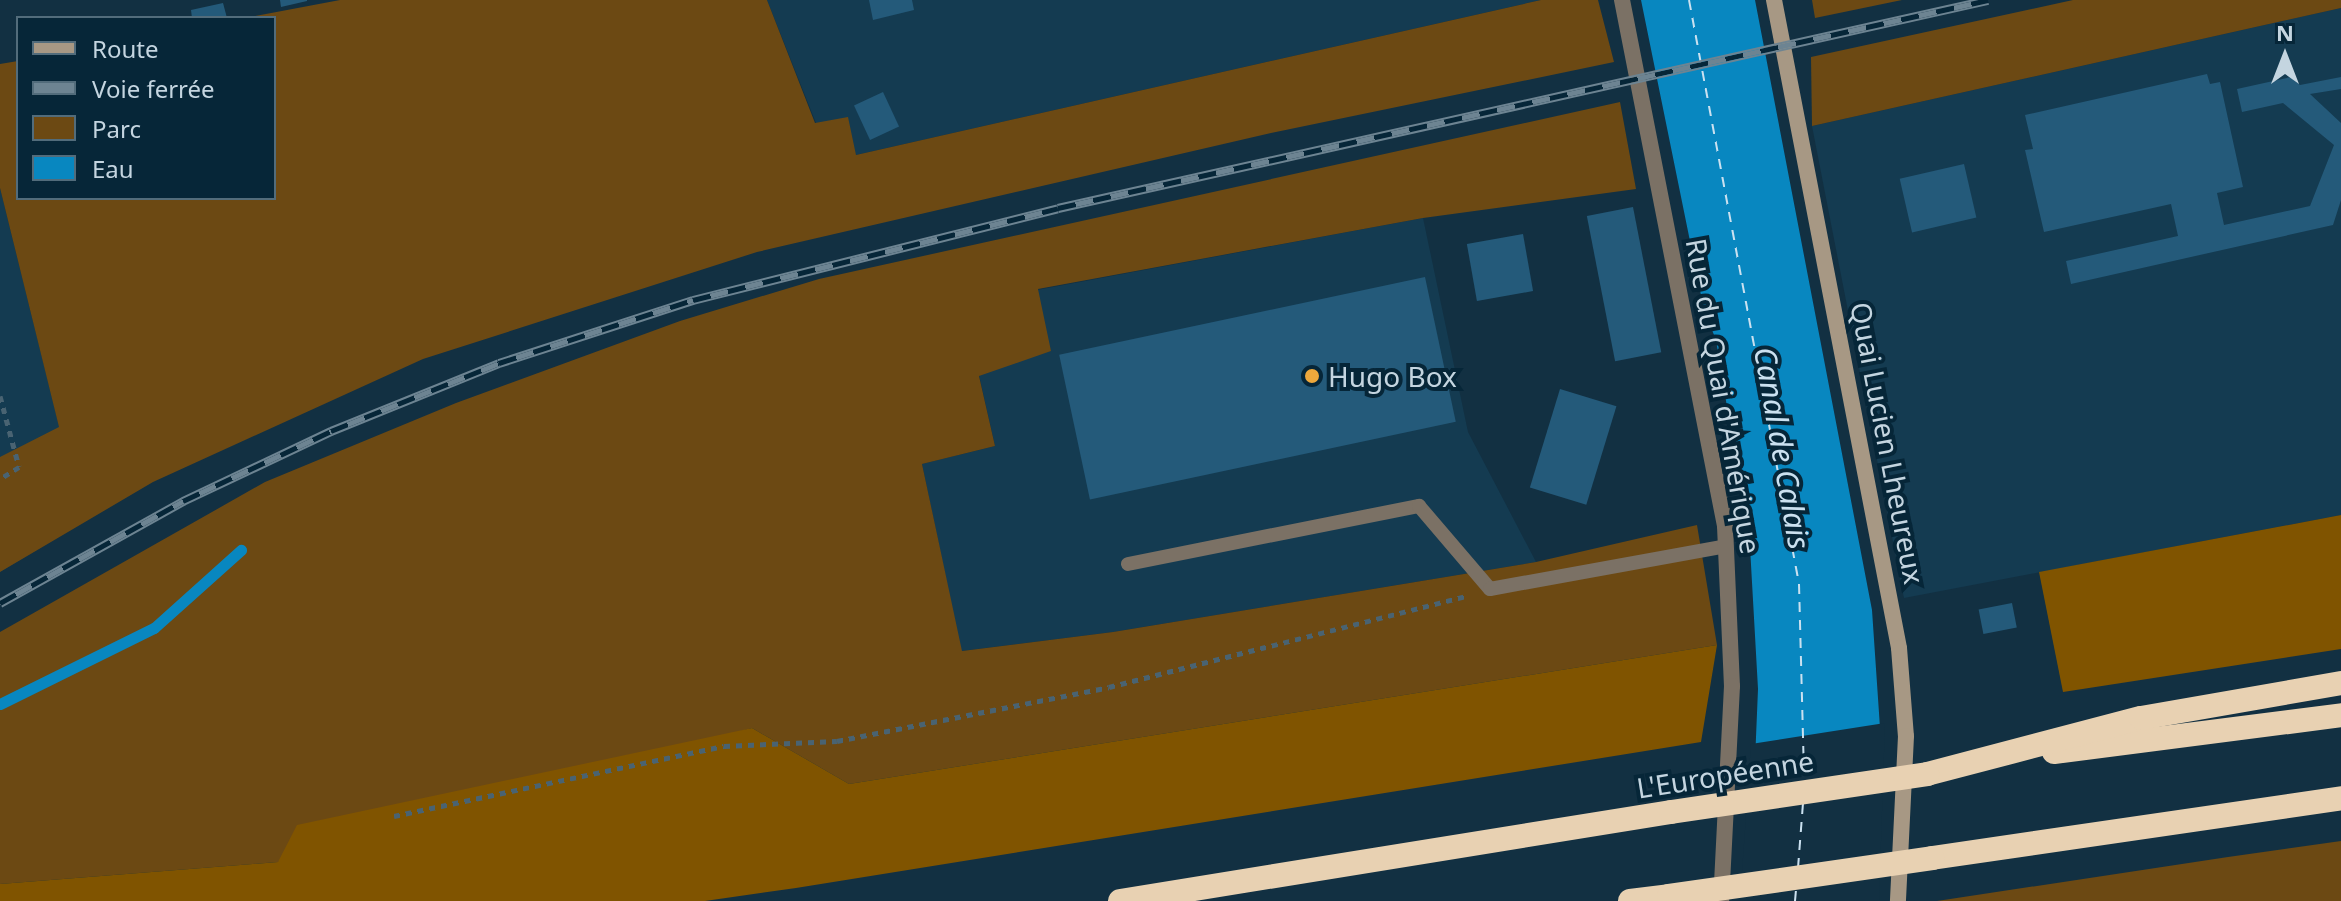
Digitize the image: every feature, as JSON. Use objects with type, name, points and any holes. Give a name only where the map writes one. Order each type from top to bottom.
[{"type":"highway","points":[[1927,774],[2141,718],[2341,683]]},
{"type":"highway","name":"L'Européenne","points":[[1120,901],[1671,812],[2341,715]]},
{"type":"highway","points":[[1630,901],[2341,798]]},
{"type":"street","name":"Rue du Quai d'Amérique","points":[[1622,0],[1726,546],[1732,741],[1721,901]]},
{"type":"street","name":"Quai Lucien Lheureux","points":[[1774,0],[1899,648],[1906,736],[1898,901]]},
{"type":"lane","points":[[1128,564],[1419,506],[1490,589],[1726,546]]},
{"type":"path","points":[[0,396],[19,467],[0,479]]},
{"type":"path","points":[[394,816],[724,746],[837,741],[1109,687],[1490,589]]},
{"type":"shaded area","points":[[767,0],[1541,0],[856,155],[816,123]]},
{"type":"shaded area","points":[[2341,8],[2341,515],[1904,598],[1812,126]]},
{"type":"shaded area","points":[[0,188],[83,522],[0,572]]},
{"type":"shaded area","points":[[1423,218],[1468,432],[1536,562],[1113,632],[961,651],[922,464],[995,446],[979,375],[1037,290]]},
{"type":"shaded area","points":[[2341,515],[2341,649],[2063,692],[2039,572]]},
{"type":"shaded area","points":[[1717,645],[1701,742],[796,888],[705,901],[0,901],[0,884],[278,862],[297,825],[752,728],[849,784]]},
{"type":"green space","points":[[340,0],[767,0],[815,123],[848,117],[856,155],[1541,0],[1598,0],[1614,62],[1271,133],[757,252],[423,359],[153,482],[0,572],[0,457],[59,427],[0,188],[0,64],[16,61],[16,200],[276,200],[276,16],[256,16]]},
{"type":"green space","points":[[1812,0],[1902,0],[1815,18]]},
{"type":"green space","points":[[2073,0],[2341,0],[2341,8],[1812,126],[1811,57]]},
{"type":"green space","points":[[1620,102],[1636,189],[1423,218],[1038,289],[1051,351],[979,376],[995,446],[922,464],[962,651],[1113,632],[1536,562],[1697,525],[1717,645],[849,784],[752,728],[278,862],[0,884],[0,632],[265,482],[456,403],[680,321],[819,279]]},
{"type":"green space","points":[[2341,841],[2341,901],[1937,901],[2228,857]]},
{"type":"water","name":"Canal de Calais","points":[[1641,0],[1755,0],[1872,610],[1882,757],[1755,761],[1758,689],[1750,547],[1716,340],[1704,310]]},
{"type":"pier","points":[[1885,723],[1879,901],[1740,901],[1751,744]]},
{"type":"building","points":[[280,0],[307,0],[307,1],[281,7]]},
{"type":"building","points":[[869,0],[912,0],[914,10],[873,20]]},
{"type":"building","points":[[223,3],[226,16],[192,16],[191,10]]},
{"type":"building","points":[[2207,74],[2210,84],[2220,82],[2243,187],[2217,193],[2224,225],[2310,206],[2334,145],[2283,103],[2242,112],[2237,89],[2291,77],[2300,85],[2341,77],[2341,89],[2310,94],[2341,123],[2341,200],[2333,225],[2071,284],[2066,261],[2178,236],[2171,204],[2044,232],[2025,150],[2033,149],[2025,115]]},
{"type":"building","points":[[883,92],[899,126],[870,140],[854,106]]},
{"type":"building","points":[[1964,164],[1976,218],[1912,232],[1900,179]]},
{"type":"building","points":[[1633,207],[1661,352],[1615,361],[1587,216]]},
{"type":"building","points":[[1523,234],[1533,291],[1477,301],[1467,244]]},
{"type":"building","points":[[1425,277],[1456,422],[1090,500],[1059,355]]},
{"type":"building","points":[[1560,389],[1616,406],[1586,505],[1530,487]]},
{"type":"building","points":[[2012,603],[2017,628],[1983,634],[1979,609]]},
{"type":"waterway","points":[[0,704],[154,628],[241,550]]},
{"type":"ferry route","points":[[1689,0],[1799,584],[1804,780]]},
{"type":"ferry route","points":[[1798,868],[1803,803]]},
{"type":"ferry route","points":[[1795,901],[1796,890]]},
{"type":"railway","points":[[0,603],[183,501],[331,431],[499,363],[693,300],[1058,208],[1988,0]]},
{"type":"place","name":"Hugo Box","points":[[1312,376]]}]
